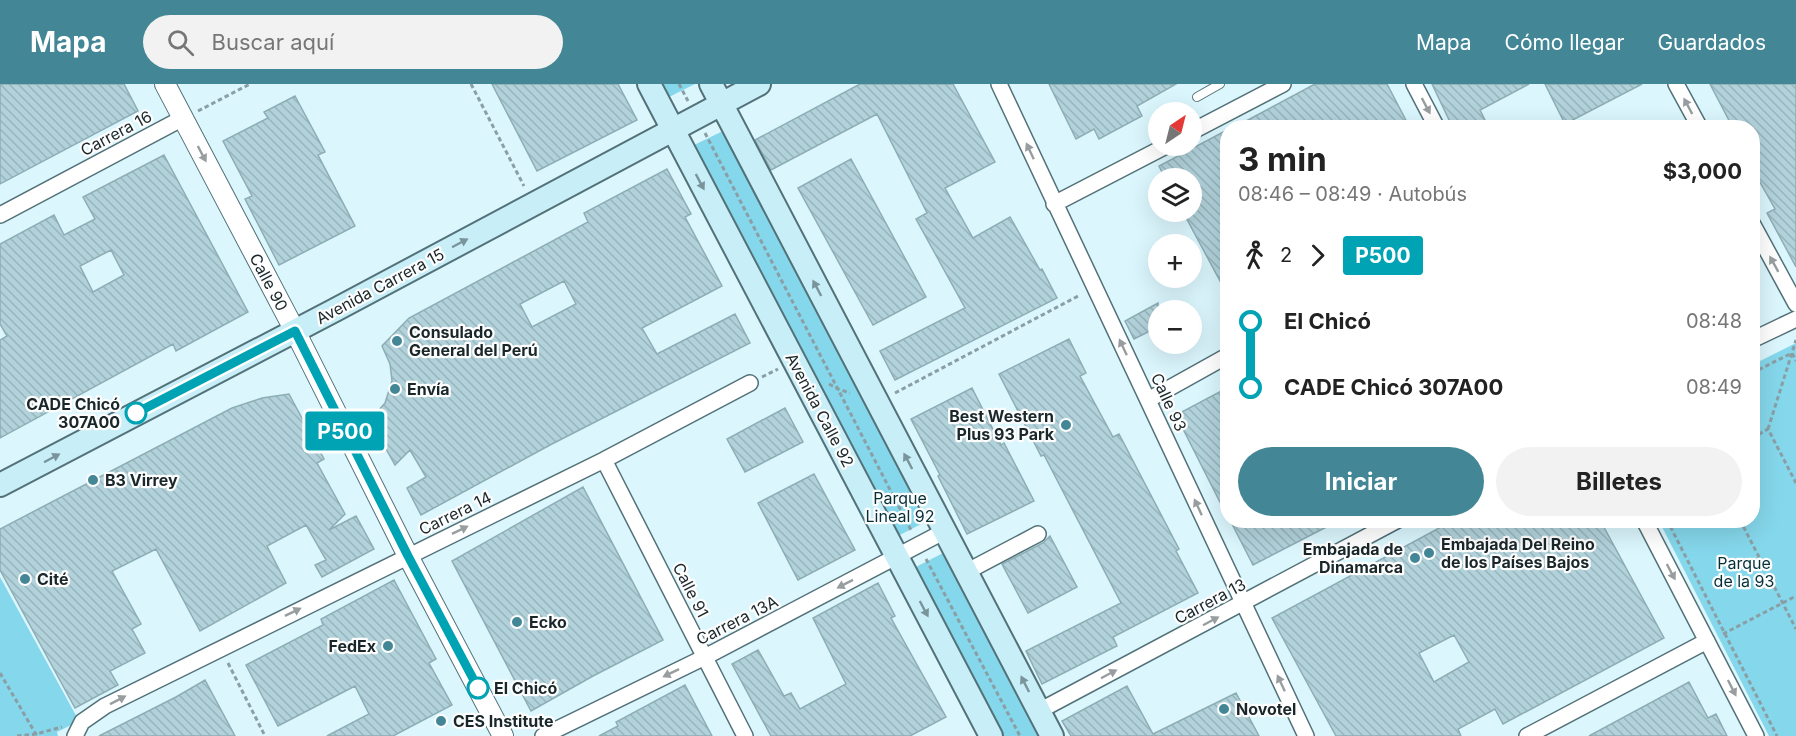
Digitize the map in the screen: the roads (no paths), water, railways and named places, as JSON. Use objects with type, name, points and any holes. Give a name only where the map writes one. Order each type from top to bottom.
[{"type":"main road","name":"Avenida Calle 92","points":[[649,84],[990,734]]},
{"type":"main road","points":[[711,84],[1052,736]]},
{"type":"main road","name":"Avenida Carrera 15","points":[[0,485],[759,84]]},
{"type":"street","name":"Calle 90","points":[[165,84],[503,736]]},
{"type":"street","name":"Calle 93","points":[[999,84],[1306,736]]},
{"type":"street","points":[[1202,126],[1283,84]]},
{"type":"street","points":[[1414,84],[1433,120]]},
{"type":"street","points":[[1676,84],[1696,120]]},
{"type":"street","name":"Carrera 16","points":[[0,214],[183,118]]},
{"type":"street","points":[[1054,204],[1148,155]]},
{"type":"street","points":[[1760,239],[1796,304]]},
{"type":"street","points":[[1760,336],[1796,319]]},
{"type":"street","points":[[1148,400],[1220,360]]},
{"type":"street","name":"Carrera 14","points":[[78,729],[105,706],[604,460],[750,384]]},
{"type":"street","name":"Calle 91","points":[[604,460],[745,736]]},
{"type":"street","name":"Carrera 13","points":[[1037,708],[1244,604],[1383,528]]},
{"type":"street","points":[[1648,528],[1756,736]]},
{"type":"street","name":"Carrera 13A","points":[[543,736],[705,657],[945,531]]},
{"type":"street","points":[[966,572],[1038,534]]},
{"type":"street","points":[[1527,736],[1707,641]]},
{"type":"lane","points":[[1197,97],[1220,84]]},
{"type":"place","name":"Consulado General del Perú","points":[[397,341]]},
{"type":"place","name":"Envía","points":[[395,389]]},
{"type":"place","name":"CADE Chicó 307A00","points":[[136,413]]},
{"type":"place","name":"Best Western Plus 93 Park","points":[[1066,425]]},
{"type":"place","name":"B3 Virrey","points":[[93,480]]},
{"type":"place","name":"Embajada Del Reino de los Países Bajos","points":[[1429,553]]},
{"type":"place","name":"Embajada de Dinamarca","points":[[1415,558]]},
{"type":"place","name":"Cité","points":[[25,579]]},
{"type":"place","name":"Ecko","points":[[517,622]]},
{"type":"place","name":"FedEx","points":[[388,646]]},
{"type":"place","name":"El Chicó","points":[[478,688]]},
{"type":"place","name":"Novotel","points":[[1224,709]]},
{"type":"place","name":"CES Institute","points":[[441,721]]},
{"type":"park label","name":"Parque Lineal 92","points":[[900,507]]},
{"type":"park label","name":"Parque de la 93","points":[[1744,572]]}]
